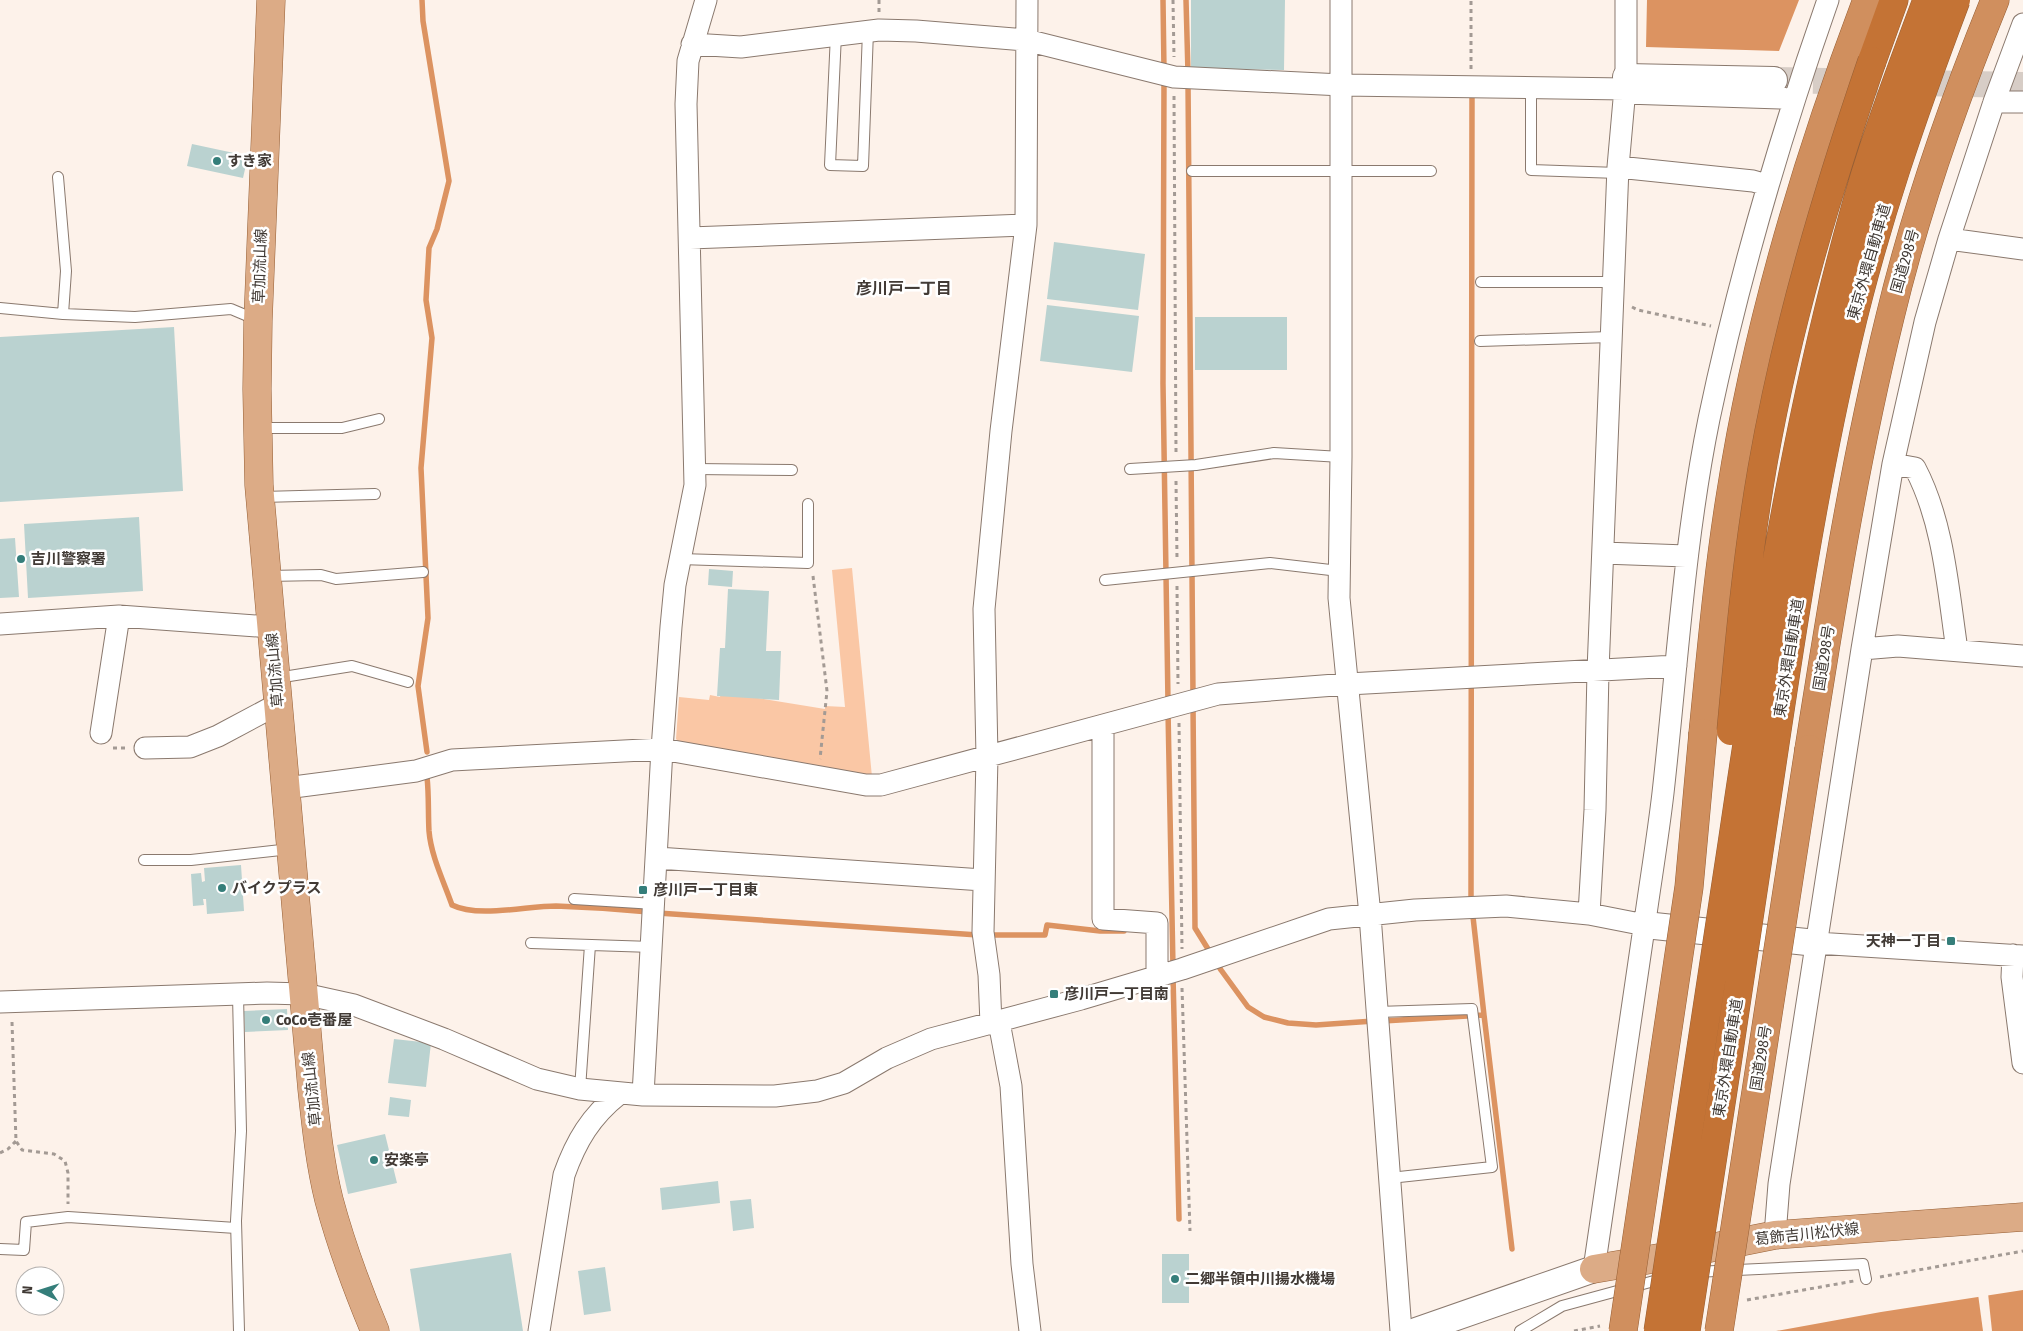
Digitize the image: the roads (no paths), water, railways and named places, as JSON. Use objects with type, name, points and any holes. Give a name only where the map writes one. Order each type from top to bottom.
[{"type":"highway","points":[[1613,1328],[1689,886],[1702,733],[1728,510],[1750,395],[1772,299],[1803,182],[1829,102],[1867,0]]},
{"type":"highway","points":[[1713,970],[1739,651],[1753,525],[1762,469],[1788,345],[1816,233],[1894,0]]},
{"type":"highway","name":"東京外環自動車道","points":[[1658,1331],[1778,548],[1822,333],[1852,217],[1887,107],[1927,0]]},
{"type":"highway","name":"東京外環自動車道","points":[[1686,1331],[1780,709],[1826,447],[1848,338],[1880,220],[1914,111],[1956,0]]},
{"type":"highway","name":"国道298号","points":[[1719,1331],[1809,748],[1854,482],[1890,317],[1926,188],[1963,78],[1995,0]]},
{"type":"main road","name":"草加流山線","points":[[271,0],[258,321],[260,497],[318,1144],[329,1199],[344,1250],[375,1331]]},
{"type":"main road","name":"葛飾吉川松伏線","points":[[1594,1269],[1681,1264],[1775,1235],[2023,1217]]},
{"type":"street","points":[[643,1095],[662,750],[671,627],[680,559],[695,485],[686,104],[688,61],[706,0]]},
{"type":"street","points":[[1027,0],[1026,225],[1001,431],[984,608],[987,757],[983,932],[995,1022],[1011,1086],[1022,1264],[1030,1331]]},
{"type":"street","points":[[1341,0],[1342,171],[1339,598],[1370,915],[1401,1331]]},
{"type":"street","points":[[1589,914],[1595,810],[1598,671],[1613,282],[1618,170],[1625,86],[1626,0]]},
{"type":"street","points":[[1416,1331],[1594,1269],[1630,1036],[1663,794],[1686,556],[1709,421],[1740,286],[1767,185],[1793,101],[1828,0]]},
{"type":"street","points":[[1775,1235],[1779,1184],[1862,648],[1893,464],[1925,322],[1949,239],[1994,102],[2023,24]]},
{"type":"street","points":[[692,44],[741,47],[836,34],[916,31],[1026,40],[1174,77],[1342,85],[1471,87],[1625,86],[1774,80]]},
{"type":"street","points":[[1625,86],[1782,98],[1793,101]]},
{"type":"street","points":[[1994,102],[2023,102]]},
{"type":"street","points":[[1618,170],[1752,181],[1767,185]]},
{"type":"street","points":[[690,238],[1026,225]]},
{"type":"street","points":[[1949,239],[2023,249]]},
{"type":"street","points":[[1893,464],[1916,468],[1935,514],[1957,650]]},
{"type":"street","points":[[1603,553],[1686,556]]},
{"type":"street","points":[[0,624],[119,616],[271,627]]},
{"type":"street","points":[[104,740],[119,616]]},
{"type":"street","points":[[1862,648],[1898,646],[2023,656]]},
{"type":"street","points":[[286,788],[416,772],[452,760],[662,750],[866,785],[881,785],[1218,694],[1348,684],[1676,666]]},
{"type":"street","points":[[145,748],[190,747],[218,736],[277,691]]},
{"type":"street","points":[[1103,726],[1104,919],[1157,922],[1157,976]]},
{"type":"street","points":[[657,858],[983,880]]},
{"type":"street","points":[[6,1001],[304,994],[354,1005],[444,1039],[537,1080],[580,1089],[619,1094],[775,1096],[817,1091],[844,1083],[910,1047],[931,1039],[1182,969],[1329,919],[1415,910],[1506,906],[1589,914],[1645,925],[1816,943],[2020,951],[2012,977],[2023,1063]]},
{"type":"street","points":[[539,1331],[567,1167],[591,1120],[619,1094]]},
{"type":"lane","points":[[836,34],[830,165],[863,166],[868,32]]},
{"type":"lane","points":[[1531,87],[1531,170],[1618,170]]},
{"type":"lane","points":[[1192,172],[1431,171]]},
{"type":"lane","points":[[58,177],[66,271],[63,314]]},
{"type":"lane","points":[[1481,282],[1613,282]]},
{"type":"lane","points":[[0,308],[63,314],[135,317],[231,310],[258,321]]},
{"type":"lane","points":[[1480,341],[1611,337]]},
{"type":"lane","points":[[258,428],[342,428],[380,419]]},
{"type":"lane","points":[[1130,470],[1176,467],[1274,452],[1341,457]]},
{"type":"lane","points":[[695,469],[792,470]]},
{"type":"lane","points":[[260,497],[376,494]]},
{"type":"lane","points":[[680,559],[808,563],[808,504]]},
{"type":"lane","points":[[1105,580],[1270,563],[1339,570]]},
{"type":"lane","points":[[267,576],[321,575],[336,579],[423,572]]},
{"type":"lane","points":[[277,691],[352,666],[408,682]]},
{"type":"lane","points":[[144,860],[191,860],[291,849]]},
{"type":"lane","points":[[574,898],[655,904]]},
{"type":"lane","points":[[531,943],[652,947]]},
{"type":"lane","points":[[580,1089],[590,945]]},
{"type":"lane","points":[[238,995],[241,1131],[236,1228],[239,1331]]},
{"type":"lane","points":[[1378,1012],[1472,1008],[1492,1167],[1390,1178]]},
{"type":"lane","points":[[0,1249],[24,1250],[26,1222],[68,1217],[236,1228]]},
{"type":"lane","points":[[1520,1331],[1562,1306],[1681,1264],[1685,1273],[1863,1264],[1866,1279]]},
{"type":"waterway","points":[[422,0],[423,21],[449,181],[437,229],[429,248],[426,300],[432,338],[421,468],[428,618],[418,686],[427,752]]},
{"type":"waterway","points":[[1163,0],[1164,70]]},
{"type":"waterway","points":[[1186,0],[1188,73]]},
{"type":"waterway","points":[[1164,79],[1163,384],[1168,702]]},
{"type":"waterway","points":[[1188,82],[1193,695]]},
{"type":"waterway","points":[[1472,92],[1471,899],[1484,1015]]},
{"type":"waterway","points":[[1193,705],[1195,928],[1221,970],[1248,1007],[1264,1017],[1288,1023],[1316,1025],[1374,1021]]},
{"type":"waterway","points":[[1168,711],[1173,967]]},
{"type":"waterway","points":[[427,777],[430,840],[452,905],[475,911],[556,906],[649,912]]},
{"type":"waterway","points":[[658,913],[978,935]]},
{"type":"waterway","points":[[987,935],[1045,935],[1047,925],[1100,931],[1124,931]]},
{"type":"waterway","points":[[1173,976],[1179,1219]]},
{"type":"waterway","points":[[1383,1021],[1484,1015],[1512,1249]]},
{"type":"tunnel","points":[[1774,80],[2023,85]]},
{"type":"place","name":"すき家","points":[[217,161]]},
{"type":"place","name":"吉川警察署","points":[[21,559]]},
{"type":"place","name":"バイクプラス","points":[[222,888]]},
{"type":"place","name":"彦川戸一丁目東","points":[[643,890]]},
{"type":"place","name":"天神一丁目","points":[[1951,941]]},
{"type":"place","name":"彦川戸一丁目南","points":[[1054,994]]},
{"type":"place","name":"CoCo壱番屋","points":[[266,1020]]},
{"type":"place","name":"安楽亭","points":[[374,1160]]},
{"type":"place","name":"二郷半領中川揚水機場","points":[[1175,1279]]},
{"type":"district","name":"彦川戸一丁目","points":[[904,288]]}]
